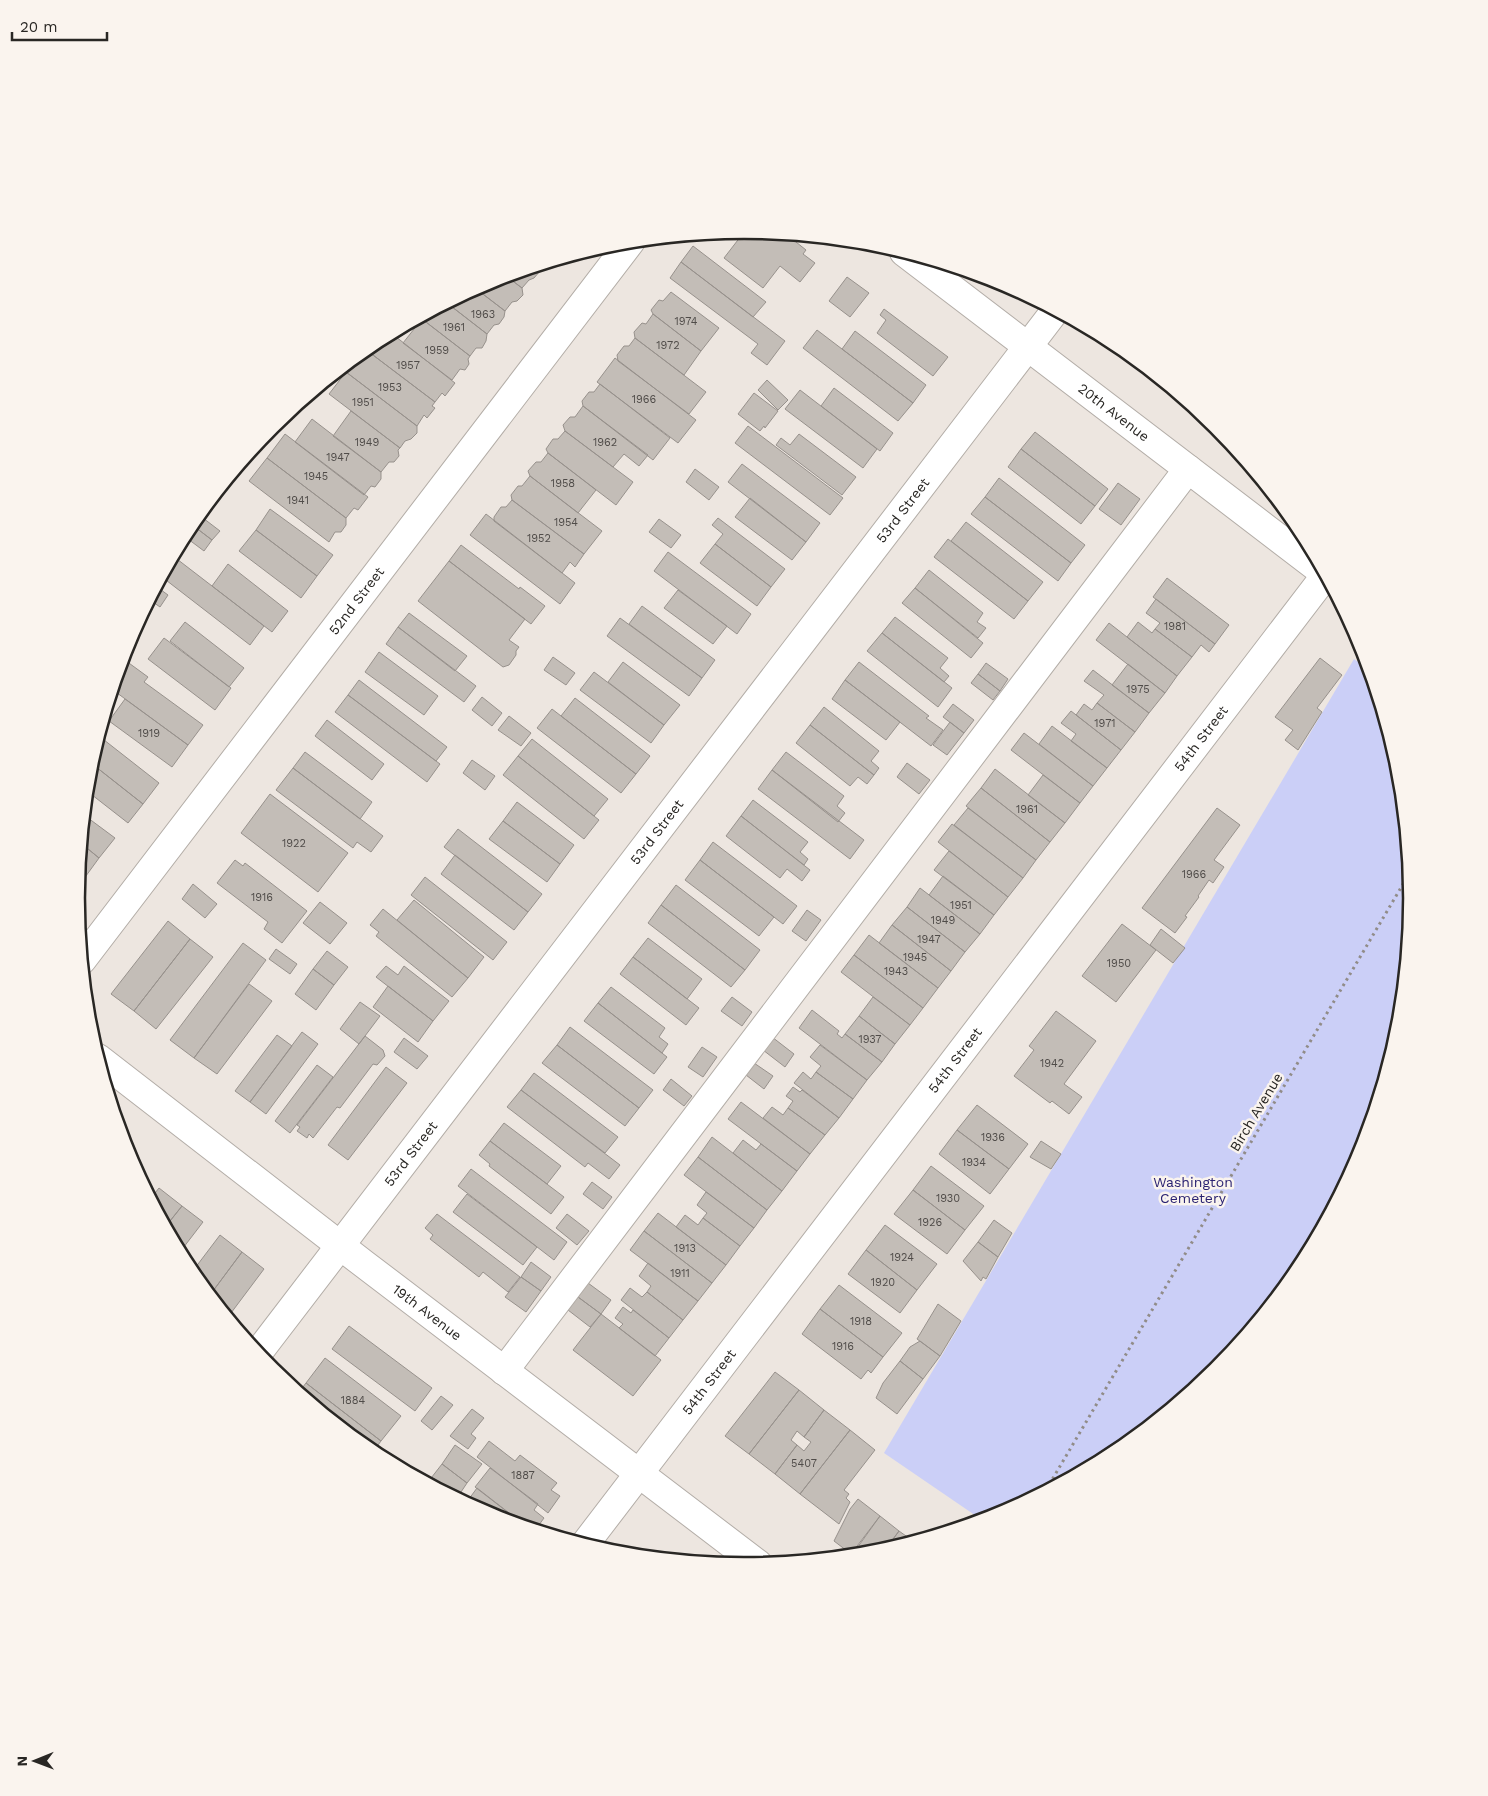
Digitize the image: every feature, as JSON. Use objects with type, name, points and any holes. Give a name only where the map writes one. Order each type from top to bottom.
[{"type":"street","name":"52nd Street","points":[[87,953],[624,251]]},
{"type":"street","name":"20th Avenue","points":[[916,261],[1312,564]]},
{"type":"street","name":"53rd Street","points":[[262,1347],[1052,315]]},
{"type":"street","points":[[504,1371],[1188,469]]},
{"type":"street","name":"54th Street","points":[[589,1538],[1321,581]]},
{"type":"street","name":"19th Avenue","points":[[106,1064],[340,1246],[749,1557]]},
{"type":"path","name":"Birch Avenue","points":[[1052,1480],[1403,885]]},
{"type":"green space","name":"Washington Cemetery","points":[[1354,659],[1359,663],[1368,686],[1381,727],[1390,769],[1402,855],[1402,941],[1390,1027],[1381,1069],[1353,1150],[1315,1228],[1267,1299],[1210,1364],[1145,1421],[1074,1469],[1035,1489],[975,1515],[884,1453]]},
{"type":"building","points":[[739,239],[787,240],[795,241],[806,250],[803,254],[815,263],[800,282],[780,266],[763,288],[724,258]]},
{"type":"building","points":[[693,246],[766,302],[753,317],[681,262]]},
{"type":"building","points":[[681,262],[785,341],[767,365],[751,353],[758,344],[670,278]]},
{"type":"building","points":[[539,272],[534,278],[529,280],[522,288],[513,281]]},
{"type":"building","points":[[847,277],[869,293],[850,317],[829,301]]},
{"type":"building","points":[[513,281],[522,288],[523,295],[517,301],[512,302],[505,311],[482,294]]},
{"type":"building","points":[[671,292],[719,328],[701,351],[653,314],[651,310],[659,300],[663,301]]},
{"type":"building","points":[[482,294],[505,311],[504,317],[499,324],[494,325],[487,334],[453,307]]},
{"type":"building","points":[[453,307],[487,334],[482,348],[476,348],[470,356],[425,322]]},
{"type":"building","points":[[884,309],[948,357],[933,376],[877,333],[886,320],[880,315]]},
{"type":"building","points":[[653,314],[701,351],[684,375],[635,338],[634,332],[642,323],[646,324]]},
{"type":"building","points":[[425,322],[470,356],[468,359],[469,364],[465,370],[460,369],[452,380],[403,343],[416,326]]},
{"type":"building","points":[[817,330],[913,403],[898,421],[803,348]]},
{"type":"building","points":[[855,331],[926,385],[913,403],[842,349]]},
{"type":"building","points":[[397,338],[455,383],[445,396],[442,393],[435,402],[372,354]]},
{"type":"building","points":[[635,338],[706,392],[689,414],[618,361],[617,355],[624,346],[629,346]]},
{"type":"building","points":[[372,354],[435,402],[432,406],[435,408],[427,418],[424,415],[417,426],[347,372]]},
{"type":"building","points":[[615,358],[696,420],[678,443],[597,382]]},
{"type":"building","points":[[347,372],[417,426],[417,433],[411,439],[405,441],[400,448],[329,394]]},
{"type":"building","points":[[767,380],[788,400],[778,410],[758,390]]},
{"type":"building","points":[[600,384],[670,438],[653,460],[583,406],[582,401],[589,392],[594,392]]},
{"type":"building","points":[[834,388],[893,433],[880,451],[821,406]]},
{"type":"building","points":[[800,390],[877,449],[863,468],[785,409]]},
{"type":"building","points":[[754,393],[778,411],[765,428],[764,426],[760,431],[738,414]]},
{"type":"building","points":[[583,406],[648,455],[639,466],[624,454],[613,467],[565,431],[563,425],[570,417],[575,417]]},
{"type":"building","points":[[351,411],[400,448],[398,450],[399,456],[394,462],[389,462],[381,472],[333,436]]},
{"type":"building","points":[[312,419],[381,472],[381,479],[375,487],[371,486],[364,495],[295,442]]},
{"type":"building","points":[[748,426],[843,498],[830,515],[735,443]]},
{"type":"building","points":[[565,431],[633,482],[616,505],[548,453],[546,449],[553,439],[558,439]]},
{"type":"building","points":[[1035,432],[1108,489],[1095,506],[1021,449]]},
{"type":"building","points":[[285,434],[368,497],[358,510],[354,508],[346,518],[267,458]]},
{"type":"building","points":[[799,434],[856,477],[842,495],[776,445],[781,438],[790,445]]},
{"type":"building","points":[[1021,449],[1095,506],[1081,524],[1008,467]]},
{"type":"building","points":[[548,453],[596,490],[578,513],[530,476],[528,471],[536,462],[541,462]]},
{"type":"building","points":[[267,458],[346,518],[346,525],[341,532],[335,532],[329,542],[249,481]]},
{"type":"building","points":[[742,464],[820,523],[806,542],[728,482]]},
{"type":"building","points":[[695,469],[719,487],[709,500],[686,482]]},
{"type":"building","points":[[530,476],[602,531],[584,554],[512,500],[511,495]]},
{"type":"building","points":[[999,478],[1085,545],[1071,563],[985,497]]},
{"type":"building","points":[[1118,483],[1140,499],[1121,525],[1099,509]]},
{"type":"building","points":[[985,497],[1071,563],[1058,581],[971,514]]},
{"type":"building","points":[[750,498],[806,542],[792,560],[735,517]]},
{"type":"building","points":[[512,500],[584,554],[575,567],[570,562],[562,573],[494,521],[494,517],[501,507],[506,507]]},
{"type":"building","points":[[270,509],[333,555],[317,576],[256,530]]},
{"type":"building","points":[[486,514],[575,583],[560,604],[470,535]]},
{"type":"building","points":[[718,518],[785,569],[771,587],[715,544],[723,534],[712,525]]},
{"type":"building","points":[[659,519],[681,535],[671,548],[649,532]]},
{"type":"building","points":[[205,520],[220,531],[212,540],[198,529]]},
{"type":"building","points":[[966,522],[1043,582],[1028,601],[951,541]]},
{"type":"building","points":[[198,529],[212,540],[204,551],[190,541]]},
{"type":"building","points":[[256,530],[317,576],[301,598],[239,551]]},
{"type":"building","points":[[948,539],[1028,601],[1014,619],[934,557]]},
{"type":"building","points":[[715,544],[771,587],[757,606],[700,563]]},
{"type":"building","points":[[461,545],[519,589],[520,587],[545,606],[531,624],[449,561]]},
{"type":"building","points":[[668,552],[751,614],[737,634],[654,571]]},
{"type":"building","points":[[178,560],[264,626],[250,645],[167,581]]},
{"type":"building","points":[[449,561],[525,619],[509,640],[519,647],[509,665],[503,667],[418,601]]},
{"type":"building","points":[[228,564],[288,611],[272,632],[212,586]]},
{"type":"building","points":[[929,570],[983,613],[977,622],[986,628],[978,638],[915,588]]},
{"type":"building","points":[[1167,578],[1229,625],[1215,644],[1153,597]]},
{"type":"building","points":[[915,588],[983,643],[971,658],[902,603]]},
{"type":"building","points":[[162,590],[168,595],[160,607],[155,603]]},
{"type":"building","points":[[678,590],[727,626],[713,644],[664,608]]},
{"type":"building","points":[[1156,599],[1215,644],[1209,652],[1201,645],[1192,657],[1155,629],[1160,623],[1146,613]]},
{"type":"building","points":[[642,606],[715,660],[702,678],[629,624]]},
{"type":"building","points":[[409,613],[467,656],[455,671],[398,627]]},
{"type":"building","points":[[895,617],[948,658],[940,668],[949,676],[944,682],[882,633]]},
{"type":"building","points":[[620,618],[702,678],[689,696],[607,636]]},
{"type":"building","points":[[185,622],[244,668],[229,687],[170,641]]},
{"type":"building","points":[[1138,622],[1152,633],[1155,629],[1192,657],[1177,676],[1127,637]]},
{"type":"building","points":[[1109,623],[1177,676],[1165,693],[1096,640]]},
{"type":"building","points":[[398,627],[476,686],[464,702],[386,644]]},
{"type":"building","points":[[882,633],[952,688],[938,707],[867,651]]},
{"type":"building","points":[[164,638],[231,688],[215,710],[148,659]]},
{"type":"building","points":[[379,652],[438,696],[424,715],[365,672]]},
{"type":"building","points":[[553,657],[575,673],[566,685],[544,670]]},
{"type":"building","points":[[1320,658],[1342,675],[1317,708],[1322,712],[1298,750],[1285,740],[1293,730],[1275,717]]},
{"type":"building","points":[[623,662],[680,705],[664,725],[608,682]]},
{"type":"building","points":[[859,662],[929,716],[926,718],[943,730],[931,746],[845,680]]},
{"type":"building","points":[[129,663],[148,677],[144,682],[203,725],[188,745],[118,693]]},
{"type":"building","points":[[986,663],[1008,679],[1000,691],[978,674]]},
{"type":"building","points":[[1128,664],[1165,693],[1149,713],[1112,685]]},
{"type":"building","points":[[1093,670],[1149,713],[1135,732],[1097,703],[1104,695],[1084,681]]},
{"type":"building","points":[[594,672],[664,725],[651,743],[580,690]]},
{"type":"building","points":[[978,674],[1000,691],[993,700],[971,683]]},
{"type":"building","points":[[359,680],[447,747],[436,761],[348,695]]},
{"type":"building","points":[[845,680],[900,722],[886,740],[832,699]]},
{"type":"building","points":[[348,695],[440,764],[427,782],[335,712]]},
{"type":"building","points":[[482,697],[502,713],[492,726],[472,710]]},
{"type":"building","points":[[575,698],[650,756],[636,774],[561,716]]},
{"type":"building","points":[[125,699],[188,745],[172,767],[109,721]]},
{"type":"building","points":[[1097,703],[1135,732],[1121,750],[1076,715],[1084,704],[1092,710]]},
{"type":"building","points":[[953,704],[974,720],[964,733],[943,717]]},
{"type":"building","points":[[824,707],[879,751],[871,761],[879,768],[874,775],[810,725]]},
{"type":"building","points":[[552,709],[636,774],[621,793],[537,728]]},
{"type":"building","points":[[1071,711],[1121,750],[1107,768],[1071,741],[1076,734],[1061,723]]},
{"type":"building","points":[[509,716],[531,733],[521,746],[498,730]]},
{"type":"building","points":[[327,720],[384,764],[372,780],[315,736]]},
{"type":"building","points":[[950,722],[964,733],[947,755],[933,745]]},
{"type":"building","points":[[810,725],[874,775],[867,784],[858,777],[850,786],[796,743]]},
{"type":"building","points":[[1052,726],[1107,768],[1093,786],[1039,744]]},
{"type":"building","points":[[1024,733],[1093,786],[1080,803],[1011,750]]},
{"type":"building","points":[[532,739],[608,799],[594,816],[518,756]]},
{"type":"building","points":[[104,740],[159,783],[143,804],[98,769]]},
{"type":"building","points":[[305,752],[372,802],[360,819],[293,768]]},
{"type":"building","points":[[786,752],[844,796],[837,806],[845,813],[838,822],[772,770]]},
{"type":"building","points":[[518,756],[599,820],[584,839],[503,775]]},
{"type":"building","points":[[472,760],[495,776],[485,790],[463,773]]},
{"type":"building","points":[[907,763],[930,780],[919,794],[897,777]]},
{"type":"building","points":[[293,768],[383,836],[371,852],[357,842],[353,848],[276,790]]},
{"type":"building","points":[[98,769],[143,804],[128,823],[94,796]]},
{"type":"building","points":[[995,769],[1065,823],[1050,842],[981,788]]},
{"type":"building","points":[[772,770],[864,840],[850,859],[758,789]]},
{"type":"building","points":[[1043,775],[1080,803],[1065,823],[1028,795]]},
{"type":"building","points":[[981,788],[1050,842],[1036,860],[966,806]]},
{"type":"building","points":[[270,794],[348,853],[318,892],[241,833]]},
{"type":"building","points":[[753,800],[808,842],[800,852],[808,859],[804,865],[741,816]]},
{"type":"building","points":[[517,802],[574,845],[560,864],[503,821]]},
{"type":"building","points":[[968,808],[1036,860],[1023,878],[954,825]]},
{"type":"building","points":[[1217,808],[1240,825],[1214,860],[1224,867],[1213,883],[1209,880],[1175,933],[1142,908]]},
{"type":"building","points":[[741,816],[810,870],[802,881],[787,869],[780,878],[726,836]]},
{"type":"building","points":[[90,820],[115,838],[99,858],[87,848]]},
{"type":"building","points":[[503,821],[560,864],[547,882],[489,839]]},
{"type":"building","points":[[952,824],[1023,878],[1008,897],[938,842]]},
{"type":"building","points":[[458,829],[542,894],[528,912],[444,847]]},
{"type":"building","points":[[713,842],[797,906],[783,924],[700,860]]},
{"type":"building","points":[[87,848],[99,858],[85,877]]},
{"type":"building","points":[[949,851],[1008,897],[994,915],[934,870]]},
{"type":"building","points":[[455,855],[528,912],[514,930],[441,874]]},
{"type":"building","points":[[235,860],[243,866],[245,863],[307,911],[282,943],[264,929],[268,922],[217,883]]},
{"type":"building","points":[[700,860],[774,917],[759,936],[685,880]]},
{"type":"building","points":[[943,876],[994,915],[980,934],[929,895]]},
{"type":"building","points":[[425,877],[507,942],[493,960],[411,895]]},
{"type":"building","points":[[193,884],[217,904],[205,918],[182,899]]},
{"type":"building","points":[[676,885],[760,950],[745,970],[661,905]]},
{"type":"building","points":[[920,888],[980,934],[965,952],[907,907]]},
{"type":"building","points":[[414,900],[484,957],[468,978],[397,920]]},
{"type":"building","points":[[320,902],[347,923],[330,944],[303,923]]},
{"type":"building","points":[[661,905],[745,970],[731,987],[648,923]]},
{"type":"building","points":[[907,907],[965,952],[951,971],[892,925]]},
{"type":"building","points":[[383,909],[468,978],[452,997],[376,936],[379,932],[370,925]]},
{"type":"building","points":[[807,910],[821,920],[806,941],[792,931]]},
{"type":"building","points":[[168,921],[190,939],[134,1011],[111,994]]},
{"type":"building","points":[[1122,924],[1156,950],[1116,1002],[1082,976]]},
{"type":"building","points":[[892,925],[951,971],[938,988],[879,943]]},
{"type":"building","points":[[1161,929],[1185,948],[1173,963],[1150,945]]},
{"type":"building","points":[[869,935],[938,988],[923,1008],[854,955]]},
{"type":"building","points":[[648,938],[702,979],[687,999],[633,957]]},
{"type":"building","points":[[190,939],[213,957],[156,1029],[134,1011]]},
{"type":"building","points":[[243,943],[266,960],[194,1058],[170,1040]]},
{"type":"building","points":[[276,949],[297,964],[290,974],[269,959]]},
{"type":"building","points":[[327,951],[348,967],[334,985],[313,969]]},
{"type":"building","points":[[854,955],[923,1008],[910,1025],[841,972]]},
{"type":"building","points":[[633,957],[699,1008],[686,1025],[620,974]]},
{"type":"building","points":[[386,966],[398,975],[404,966],[449,1001],[433,1021],[376,977]]},
{"type":"building","points":[[313,969],[334,985],[316,1010],[295,994]]},
{"type":"building","points":[[249,984],[272,1001],[217,1074],[194,1058]]},
{"type":"building","points":[[388,986],[433,1021],[418,1042],[373,1007]]},
{"type":"building","points":[[611,987],[665,1028],[659,1037],[668,1044],[662,1053],[598,1003]]},
{"type":"building","points":[[732,997],[752,1012],[742,1026],[721,1011]]},
{"type":"building","points":[[873,997],[910,1025],[895,1044],[859,1016]]},
{"type":"building","points":[[360,1002],[380,1016],[359,1044],[340,1029]]},
{"type":"building","points":[[598,1003],[667,1057],[654,1074],[584,1021]]},
{"type":"building","points":[[812,1010],[839,1031],[837,1034],[842,1038],[845,1034],[882,1062],[867,1080],[799,1028]]},
{"type":"building","points":[[1056,1011],[1096,1041],[1064,1084],[1082,1097],[1069,1114],[1052,1101],[1050,1103],[1014,1076],[1034,1050],[1029,1046]]},
{"type":"building","points":[[859,1016],[895,1044],[882,1062],[845,1034]]},
{"type":"building","points":[[570,1027],[653,1090],[639,1108],[557,1045]]},
{"type":"building","points":[[302,1032],[318,1044],[266,1114],[250,1102]]},
{"type":"building","points":[[277,1035],[292,1046],[250,1102],[235,1091]]},
{"type":"building","points":[[365,1036],[383,1050],[385,1056],[377,1065],[373,1064],[340,1108],[337,1107],[313,1138],[309,1134],[307,1138],[297,1131],[300,1127],[297,1125]]},
{"type":"building","points":[[772,1037],[794,1054],[785,1067],[763,1050]]},
{"type":"building","points":[[404,1038],[428,1056],[417,1069],[394,1052]]},
{"type":"building","points":[[557,1045],[639,1108],[625,1126],[542,1063]]},
{"type":"building","points":[[820,1045],[867,1080],[853,1099],[816,1072],[821,1066],[810,1057]]},
{"type":"building","points":[[702,1047],[717,1057],[703,1077],[688,1067]]},
{"type":"building","points":[[754,1063],[773,1076],[764,1089],[746,1075]]},
{"type":"building","points":[[317,1065],[333,1077],[290,1133],[275,1121]]},
{"type":"building","points":[[386,1067],[407,1083],[348,1160],[328,1145]]},
{"type":"building","points":[[803,1072],[811,1079],[816,1072],[853,1099],[839,1118],[794,1083]]},
{"type":"building","points":[[534,1073],[618,1137],[605,1153],[521,1090]]},
{"type":"building","points":[[671,1079],[692,1096],[684,1106],[663,1090]]},
{"type":"building","points":[[793,1087],[800,1092],[802,1090],[839,1118],[825,1135],[788,1108],[793,1101],[786,1096]]},
{"type":"building","points":[[521,1090],[620,1165],[609,1179],[588,1163],[585,1167],[507,1107]]},
{"type":"building","points":[[741,1102],[810,1154],[797,1171],[728,1119]]},
{"type":"building","points":[[977,1105],[1028,1144],[1009,1169],[957,1130]]},
{"type":"building","points":[[772,1107],[783,1115],[788,1108],[825,1135],[810,1154],[763,1118]]},
{"type":"building","points":[[504,1123],[561,1166],[547,1184],[490,1141]]},
{"type":"building","points":[[957,1130],[1009,1169],[990,1194],[939,1154]]},
{"type":"building","points":[[712,1137],[782,1191],[767,1210],[698,1157]]},
{"type":"building","points":[[743,1140],[756,1150],[761,1144],[797,1171],[782,1191],[733,1153]]},
{"type":"building","points":[[490,1141],[564,1197],[551,1214],[489,1166],[490,1164],[479,1155]]},
{"type":"building","points":[[1041,1141],[1061,1154],[1051,1169],[1030,1157]]},
{"type":"building","points":[[698,1157],[767,1210],[754,1228],[684,1175]]},
{"type":"building","points":[[931,1166],[984,1206],[965,1230],[913,1190]]},
{"type":"building","points":[[471,1169],[567,1242],[554,1260],[458,1186]]},
{"type":"building","points":[[592,1182],[612,1197],[603,1209],[583,1194]]},
{"type":"building","points":[[159,1188],[182,1206],[170,1221],[155,1193]]},
{"type":"building","points":[[913,1190],[965,1230],[947,1254],[894,1214]]},
{"type":"building","points":[[706,1192],[754,1228],[740,1246],[703,1218],[707,1213],[697,1205]]},
{"type":"building","points":[[467,1194],[537,1247],[523,1265],[453,1212]]},
{"type":"building","points":[[182,1206],[203,1222],[185,1246],[170,1221]]},
{"type":"building","points":[[658,1213],[726,1265],[712,1283],[644,1231]]},
{"type":"building","points":[[437,1214],[520,1277],[508,1292],[483,1272],[479,1277],[430,1239],[433,1235],[425,1228]]},
{"type":"building","points":[[567,1214],[589,1231],[577,1245],[556,1228]]},
{"type":"building","points":[[685,1215],[698,1225],[703,1218],[740,1246],[726,1265],[676,1227]]},
{"type":"building","points":[[994,1220],[1012,1233],[998,1257],[978,1242]]},
{"type":"building","points":[[885,1225],[937,1264],[917,1290],[866,1250]]},
{"type":"building","points":[[644,1231],[712,1283],[698,1301],[630,1250]]},
{"type":"building","points":[[220,1235],[242,1252],[214,1289],[197,1265]]},
{"type":"building","points":[[978,1242],[998,1257],[986,1279],[983,1277],[981,1281],[963,1261]]},
{"type":"building","points":[[866,1250],[917,1290],[900,1313],[848,1274]]},
{"type":"building","points":[[242,1252],[264,1269],[232,1312],[214,1289]]},
{"type":"building","points":[[531,1262],[551,1277],[541,1291],[521,1277]]},
{"type":"building","points":[[648,1263],[698,1301],[683,1320],[647,1292],[651,1286],[639,1276]]},
{"type":"building","points":[[521,1277],[541,1291],[526,1312],[505,1297]]},
{"type":"building","points":[[588,1283],[611,1300],[601,1314],[578,1297]]},
{"type":"building","points":[[839,1285],[902,1333],[883,1357],[820,1309]]},
{"type":"building","points":[[630,1288],[642,1297],[647,1292],[683,1320],[669,1338],[621,1300]]},
{"type":"building","points":[[578,1297],[601,1314],[590,1327],[568,1310]]},
{"type":"building","points":[[938,1304],[961,1321],[940,1356],[917,1339]]},
{"type":"building","points":[[623,1307],[631,1313],[633,1310],[669,1338],[655,1356],[619,1328],[623,1324],[615,1318]]},
{"type":"building","points":[[820,1309],[883,1357],[871,1373],[868,1370],[861,1379],[802,1334]]},
{"type":"building","points":[[601,1314],[661,1360],[633,1396],[573,1350]]},
{"type":"building","points":[[349,1326],[432,1388],[415,1411],[332,1349]]},
{"type":"building","points":[[920,1341],[940,1356],[923,1379],[900,1361],[910,1347]]},
{"type":"building","points":[[325,1358],[401,1416],[381,1441],[306,1383]]},
{"type":"building","points":[[900,1361],[923,1379],[897,1414],[876,1398],[883,1383]]},
{"type":"building","points":[[775,1372],[799,1390],[749,1454],[725,1436]]},
{"type":"building","points":[[306,1383],[381,1441],[378,1446],[343,1421],[303,1387]]},
{"type":"building","points":[[799,1390],[824,1410],[804,1437],[797,1431],[791,1440],[797,1445],[775,1474],[749,1454]]},
{"type":"building","points":[[441,1396],[453,1405],[432,1430],[421,1421]]},
{"type":"building","points":[[472,1409],[484,1418],[471,1434],[476,1438],[468,1449],[450,1436]]},
{"type":"building","points":[[824,1410],[850,1430],[800,1494],[775,1474],[797,1445],[804,1451],[811,1442],[804,1437]]},
{"type":"building","points":[[850,1430],[875,1450],[844,1490],[849,1494],[846,1498],[850,1502],[839,1524],[800,1494]]},
{"type":"building","points":[[489,1441],[515,1461],[520,1455],[557,1483],[551,1490],[560,1496],[548,1513],[477,1457]]},
{"type":"building","points":[[455,1445],[482,1464],[467,1483],[442,1464]]},
{"type":"building","points":[[442,1464],[467,1483],[461,1493],[431,1478]]},
{"type":"building","points":[[490,1468],[538,1504],[534,1510],[544,1518],[539,1524],[510,1514],[475,1487]]},
{"type":"building","points":[[477,1488],[510,1514],[492,1507],[470,1497]]},
{"type":"building","points":[[858,1499],[880,1516],[857,1547],[844,1549],[834,1541],[850,1509]]},
{"type":"building","points":[[880,1516],[899,1531],[892,1540],[858,1546]]},
{"type":"building","points":[[899,1531],[907,1537],[892,1540]]}]
